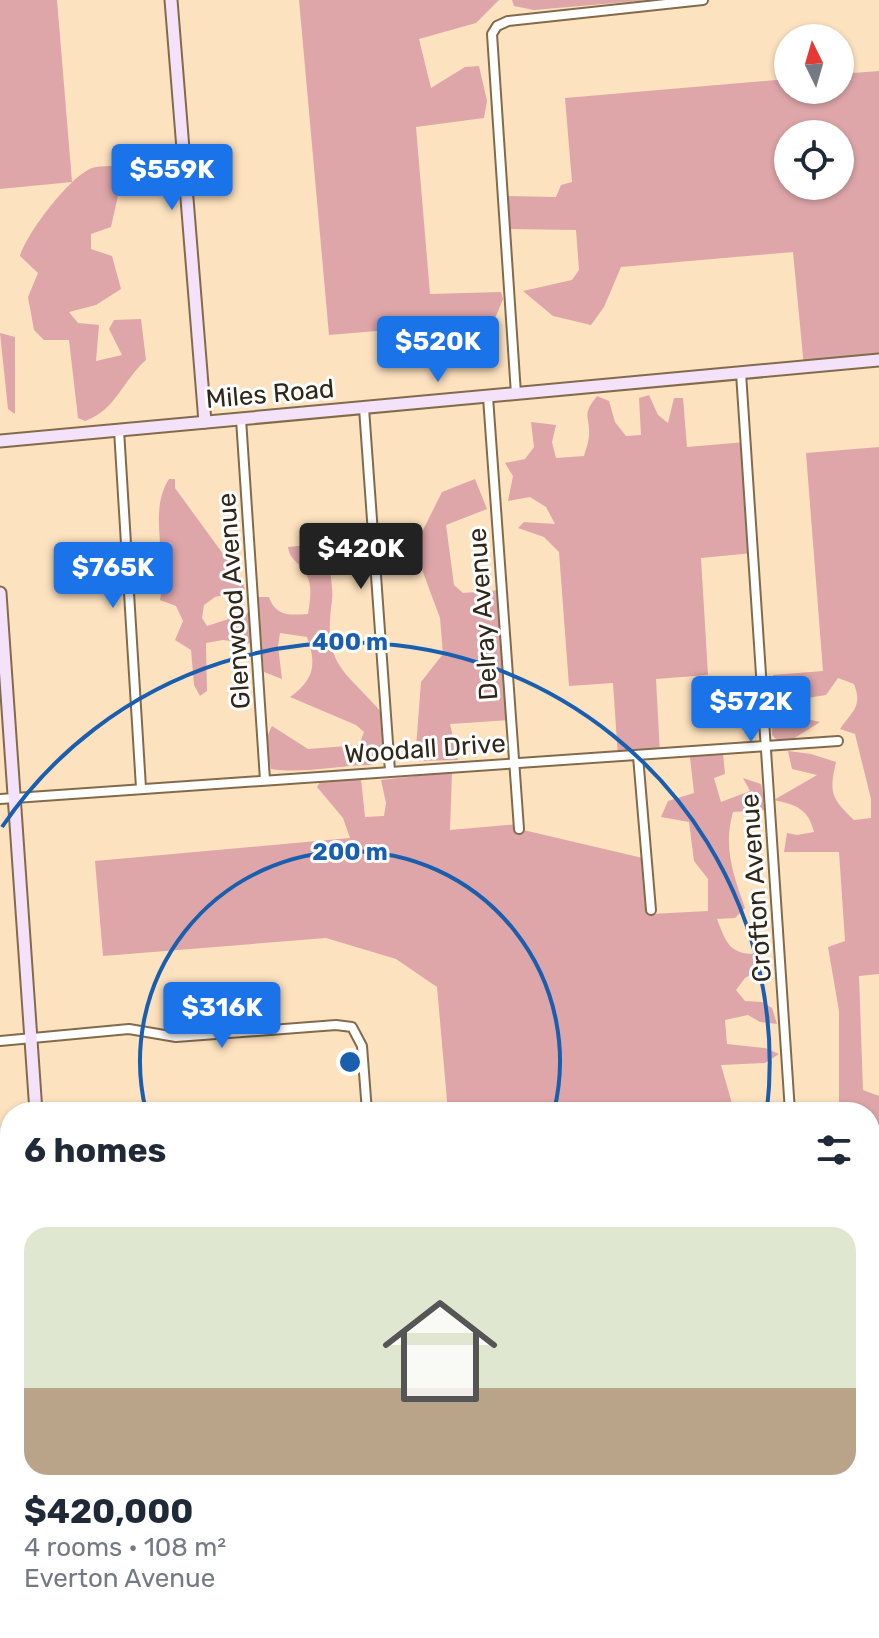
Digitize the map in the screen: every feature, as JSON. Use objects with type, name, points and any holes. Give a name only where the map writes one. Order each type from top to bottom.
[{"type":"street","points":[[171,0],[205,422]]},
{"type":"street","points":[[516,394],[492,34],[497,26],[508,21],[703,0]]},
{"type":"street","name":"Miles Road","points":[[0,441],[879,360]]},
{"type":"street","name":"Crofton Avenue","points":[[741,373],[789,1102]]},
{"type":"street","name":"Delray Avenue","points":[[488,397],[519,829]]},
{"type":"street","points":[[364,408],[390,771]]},
{"type":"street","name":"Glenwood Avenue","points":[[241,419],[265,780]]},
{"type":"street","points":[[119,430],[141,788]]},
{"type":"street","points":[[0,593],[35,1102]]},
{"type":"street","name":"Woodall Drive","points":[[0,799],[838,741]]},
{"type":"street","points":[[638,756],[651,910]]},
{"type":"street","points":[[0,1041],[129,1029],[176,1037],[336,1025],[352,1027],[362,1046],[366,1102]]},
{"type":"shaded area","points":[[0,0],[57,0],[72,182],[0,189]]},
{"type":"shaded area","points":[[299,0],[499,0],[476,23],[419,39],[431,88],[465,67],[479,66],[487,101],[484,118],[416,127],[430,294],[501,292],[503,299],[494,321],[329,335]]},
{"type":"shaded area","points":[[512,0],[650,0],[534,10],[514,6]]},
{"type":"shaded area","points":[[879,71],[879,361],[804,367],[793,252],[621,267],[604,307],[591,325],[553,316],[523,291],[572,280],[579,270],[576,230],[509,229],[507,196],[556,197],[561,185],[572,182],[565,98],[774,80],[774,104],[854,104],[854,73]]},
{"type":"shaded area","points":[[117,166],[123,173],[111,227],[91,234],[91,249],[112,256],[121,289],[96,305],[69,312],[78,323],[99,325],[96,361],[122,355],[109,329],[114,320],[141,319],[146,360],[104,410],[85,421],[78,418],[69,340],[44,340],[34,330],[28,297],[38,273],[20,256],[40,220],[72,182],[92,168]]},
{"type":"shaded area","points":[[0,333],[15,337],[15,414],[8,409]]},
{"type":"shaded area","points":[[649,395],[658,415],[668,423],[674,398],[683,398],[687,447],[746,442],[753,553],[701,558],[708,675],[656,679],[660,754],[618,757],[613,683],[569,686],[559,552],[544,537],[518,528],[524,522],[555,524],[546,507],[530,497],[508,501],[513,476],[505,463],[525,459],[534,447],[531,422],[556,425],[552,442],[556,458],[584,456],[589,437],[588,412],[597,396],[609,401],[615,422],[626,436],[641,435],[639,398]]},
{"type":"shaded area","points":[[879,447],[879,974],[859,976],[863,1090],[879,1096],[879,1102],[839,1102],[839,1011],[828,947],[845,941],[839,852],[784,852],[787,833],[814,832],[800,809],[774,800],[817,775],[792,769],[788,751],[811,754],[836,762],[834,794],[846,812],[854,820],[871,818],[871,799],[855,734],[840,729],[857,704],[854,684],[838,678],[826,695],[788,701],[790,715],[820,722],[793,739],[777,740],[772,735],[773,675],[823,671],[806,453]]},
{"type":"shaded area","points":[[169,479],[175,479],[175,488],[242,580],[245,590],[215,597],[204,605],[202,618],[207,626],[250,612],[255,644],[223,640],[206,643],[207,691],[200,696],[194,685],[191,650],[175,640],[183,621],[176,606],[160,600],[160,507]]},
{"type":"shaded area","points":[[475,479],[487,509],[446,525],[454,585],[463,593],[501,590],[510,720],[450,724],[458,760],[415,761],[421,682],[443,654],[440,618],[414,548],[442,492]]},
{"type":"shaded area","points":[[356,540],[371,553],[333,556],[331,562],[330,639],[338,664],[381,712],[383,756],[372,765],[271,769],[266,739],[272,726],[308,749],[359,745],[364,732],[356,725],[290,697],[309,678],[311,671],[312,655],[307,637],[280,633],[278,646],[282,679],[264,672],[257,597],[269,597],[272,604],[284,613],[308,614],[310,583],[288,547]]},
{"type":"shaded area","points":[[723,753],[725,774],[714,778],[721,802],[750,791],[743,778],[761,784],[766,810],[733,812],[729,849],[745,908],[735,918],[717,919],[734,949],[755,954],[767,966],[745,978],[736,990],[745,1001],[762,1002],[772,1008],[777,1024],[760,1022],[748,1015],[725,1020],[727,1044],[765,1048],[779,1054],[765,1063],[721,1065],[732,1102],[447,1102],[437,987],[396,959],[326,938],[103,956],[95,861],[350,838],[343,818],[317,787],[320,782],[361,779],[365,817],[384,816],[386,803],[381,780],[452,772],[450,830],[518,824],[519,829],[647,859],[651,914],[708,911],[708,879],[694,861],[689,822],[661,817],[668,801],[694,793],[690,757]]}]
